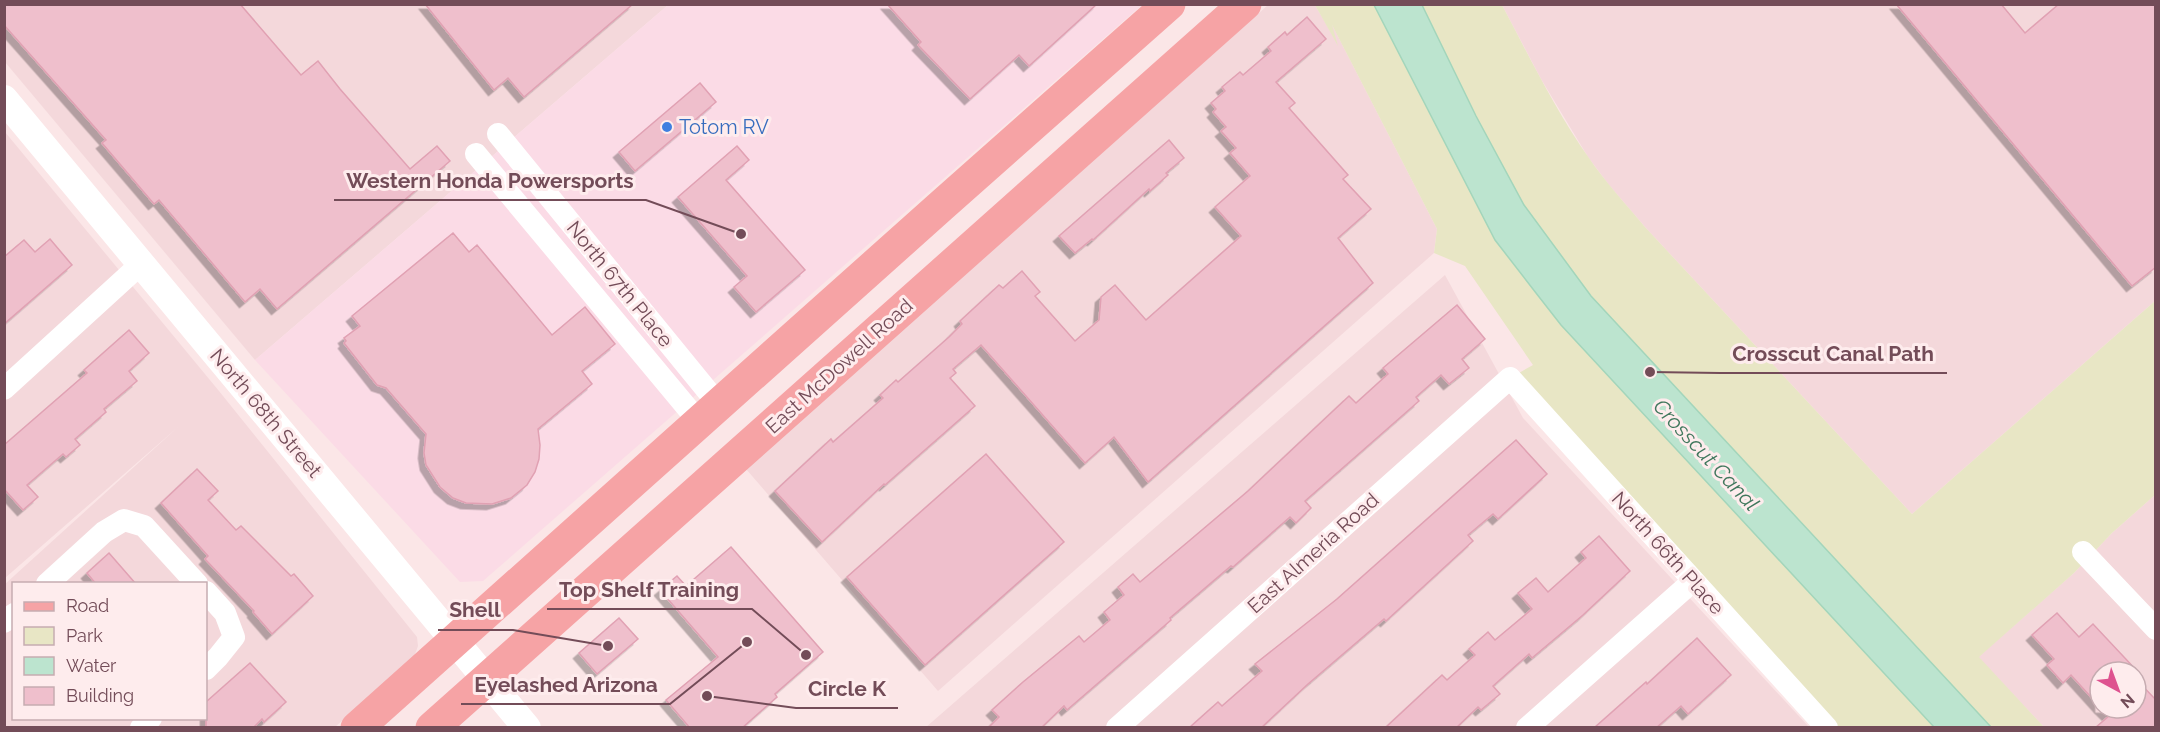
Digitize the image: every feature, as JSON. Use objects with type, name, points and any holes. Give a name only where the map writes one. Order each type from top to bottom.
[{"type":"main road","points":[[357,728],[1168,4]]},
{"type":"main road","name":"East McDowell Road","points":[[432,728],[1245,4]]},
{"type":"main road","points":[[758,368],[793,406]]},
{"type":"street","name":"North 68th Street","points":[[4,99],[526,728]]},
{"type":"street","name":"North 67th Place","points":[[498,134],[709,414]]},
{"type":"street","name":"North 67th Place","points":[[476,154],[709,414]]},
{"type":"street","points":[[4,388],[142,263]]},
{"type":"street","name":"North 66th Place","points":[[1510,378],[1827,728]]},
{"type":"street","name":"East Almeria Road","points":[[1117,728],[1510,378]]},
{"type":"street","points":[[49,582],[104,532],[124,520],[144,526],[195,582]]},
{"type":"street","points":[[2083,552],[2156,629]]},
{"type":"street","points":[[1527,728],[1693,581]]},
{"type":"street","points":[[207,593],[225,613],[234,637],[207,668]]},
{"type":"shaded area","points":[[4,5],[668,5],[255,360],[5,62]]},
{"type":"shaded area","points":[[668,5],[1142,5],[483,581],[460,582],[255,360]]},
{"type":"shaded area","points":[[1268,5],[1315,5],[1336,41],[1329,19],[1437,229],[1434,253],[938,691],[746,469]]},
{"type":"shaded area","points":[[1502,5],[2155,5],[2155,301],[1912,514],[1645,227],[1609,185],[1588,157],[1541,79]]},
{"type":"shaded area","points":[[5,132],[219,391],[417,637],[418,646],[414,657],[335,727],[5,727],[4,585],[178,427],[5,578]]},
{"type":"shaded area","points":[[1445,275],[1523,418],[1809,727],[925,728]]},
{"type":"shaded area","points":[[2155,495],[2155,727],[2044,727],[1978,657],[2074,573],[2112,533]]},
{"type":"green space","points":[[1315,5],[1502,5],[1565,121],[1609,185],[1645,227],[1912,514],[2155,301],[2155,495],[2112,533],[2074,573],[1979,657],[2044,727],[1827,727],[1510,378],[1533,365],[1465,266],[1434,253],[1437,229],[1332,25],[1338,46]]},
{"type":"water","name":"Crosscut Canal","points":[[1374,5],[1422,5],[1476,116],[1524,205],[1591,296],[1991,727],[1934,727],[1561,325],[1495,240]]},
{"type":"building","points":[[4,4],[240,4],[301,75],[318,61],[410,169],[437,146],[450,161],[277,309],[260,289],[245,302],[159,200],[154,204],[102,143],[106,140],[4,25]]},
{"type":"building","points":[[425,4],[633,4],[524,97],[508,78],[494,90]]},
{"type":"building","points":[[887,4],[1097,4],[1029,66],[1019,55],[970,99],[918,45],[921,42]]},
{"type":"building","points":[[1896,4],[2001,4],[2025,33],[2059,4],[2156,4],[2156,267],[2132,286]]},
{"type":"building","points":[[1307,17],[1326,39],[1276,82],[1295,103],[1289,108],[1348,175],[1343,179],[1371,209],[1338,238],[1373,283],[1148,482],[1114,437],[1085,463],[981,345],[953,369],[956,373],[950,378],[975,406],[884,484],[822,542],[775,491],[831,439],[833,442],[883,398],[880,395],[949,337],[962,324],[960,321],[999,285],[1003,288],[1022,271],[1040,292],[1035,296],[1075,341],[1099,320],[1101,297],[1115,285],[1146,320],[1241,236],[1215,207],[1250,176],[1230,153],[1236,148],[1221,131],[1226,127],[1213,112],[1216,109],[1211,103],[1225,91],[1222,87],[1240,72],[1243,75],[1271,51],[1268,47],[1285,32],[1287,35]]},
{"type":"building","name":"Totom RV","points":[[700,83],[716,102],[635,171],[619,152]]},
{"type":"building","points":[[1169,140],[1184,158],[1150,191],[1149,189],[1093,240],[1075,253],[1059,236]]},
{"type":"building","points":[[737,146],[749,160],[726,180],[805,270],[756,312],[734,287],[747,276],[678,197]]},
{"type":"building","points":[[453,233],[469,252],[477,245],[552,335],[585,307],[615,344],[582,371],[592,384],[538,429],[539,459],[535,472],[527,485],[511,498],[492,504],[466,503],[453,498],[440,487],[426,465],[424,453],[426,434],[386,388],[377,385],[344,343],[346,341],[344,338],[360,326],[352,316]]},
{"type":"building","points":[[50,239],[72,265],[4,324],[4,257],[24,240],[35,252]]},
{"type":"building","points":[[1457,305],[1485,339],[1462,359],[1469,368],[1449,384],[1441,375],[1416,397],[1419,401],[1305,501],[1311,508],[1296,523],[1290,517],[1170,618],[1171,620],[1067,710],[1064,706],[1041,728],[988,728],[999,717],[992,710],[1023,682],[1079,636],[1084,642],[1110,620],[1104,612],[1124,595],[1118,587],[1133,574],[1140,582],[1248,491],[1349,396],[1356,403],[1388,374],[1383,368]]},
{"type":"building","points":[[129,330],[149,353],[129,371],[137,381],[104,409],[106,412],[75,439],[80,445],[66,457],[63,454],[27,485],[38,497],[23,510],[4,489],[4,445],[87,373],[84,370]]},
{"type":"building","points":[[1516,440],[1547,474],[1498,519],[1493,514],[1468,535],[1473,541],[1386,621],[1384,619],[1308,684],[1261,728],[1189,728],[1218,702],[1222,706],[1262,671],[1255,664],[1337,599]]},
{"type":"building","points":[[986,454],[1064,542],[925,665],[847,577]]},
{"type":"building","points":[[197,469],[218,491],[208,500],[236,530],[241,526],[291,576],[294,574],[313,596],[272,634],[254,611],[205,559],[208,556],[161,503]]},
{"type":"building","points":[[1599,536],[1630,571],[1532,658],[1529,654],[1493,686],[1500,694],[1481,710],[1478,707],[1456,728],[1385,728],[1442,675],[1447,680],[1475,655],[1469,649],[1488,632],[1495,640],[1532,609],[1518,593],[1536,578],[1548,592],[1586,558],[1581,552]]},
{"type":"building","points":[[731,547],[823,652],[775,694],[777,697],[742,728],[690,728],[666,700],[718,657],[660,590],[677,576],[686,586]]},
{"type":"building","points":[[109,553],[134,582],[94,582],[87,573]]},
{"type":"building","points":[[2057,613],[2079,637],[2093,624],[2127,660],[2088,660],[2088,694],[2071,675],[2063,683],[2047,665],[2054,659],[2032,635]]},
{"type":"building","points":[[619,618],[638,639],[597,674],[579,653]]},
{"type":"building","points":[[1697,638],[1731,675],[1688,714],[1681,706],[1656,728],[1594,728],[1646,682],[1647,684]]},
{"type":"building","points":[[250,663],[286,702],[264,722],[262,719],[253,728],[206,728],[207,701]]},
{"type":"building","points":[[2148,692],[2156,700],[2156,728],[2095,728],[2104,720],[2148,720]]},
{"type":"place","name":"Totom RV","points":[[667,127]]},
{"type":"place","name":"Western Honda Powersports","points":[[741,234]]},
{"type":"place","name":"Crosscut Canal Path","points":[[1650,372]]},
{"type":"place","name":"Eyelashed Arizona","points":[[747,642]]},
{"type":"place","name":"Shell","points":[[608,646]]},
{"type":"place","name":"Top Shelf Training","points":[[806,655]]},
{"type":"place","name":"Circle K","points":[[707,696]]}]
